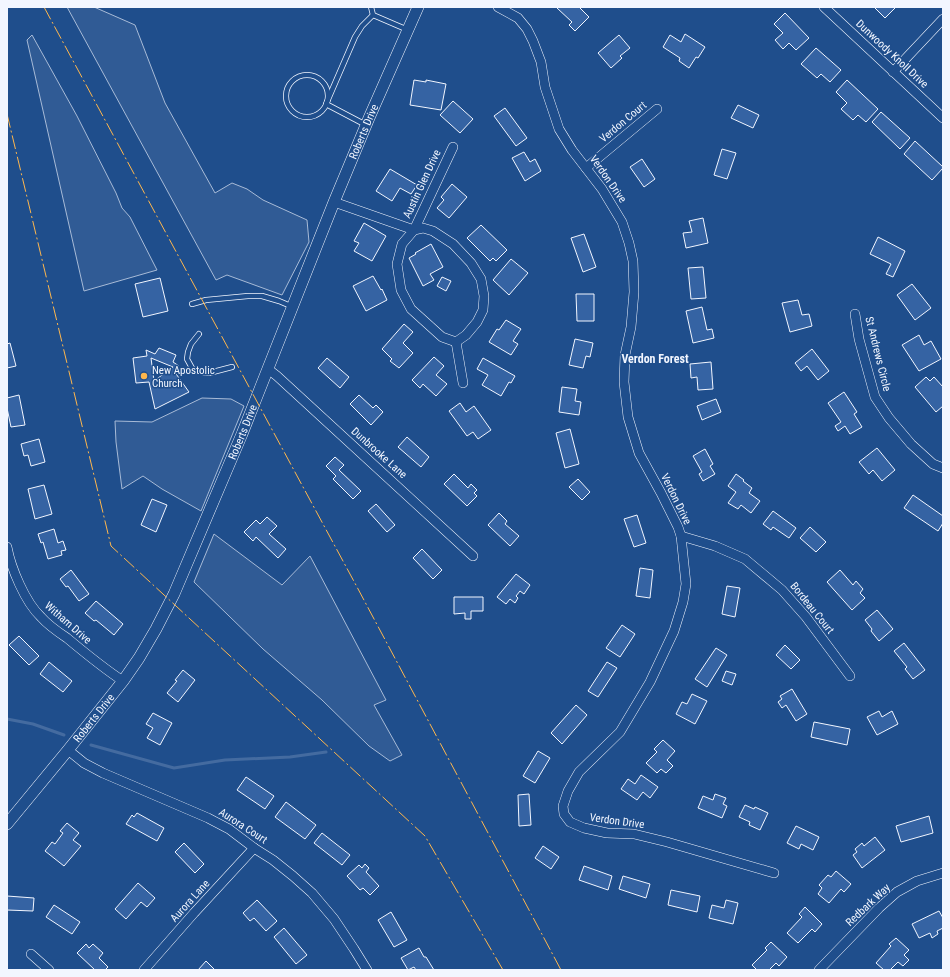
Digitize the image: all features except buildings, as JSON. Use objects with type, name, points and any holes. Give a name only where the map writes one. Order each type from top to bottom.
[{"type":"street","name":"Roberts Drive","points":[[7,824],[123,681],[156,629],[174,594],[242,434],[366,125],[418,7]]},
{"type":"street","name":"Verdon Drive","points":[[498,7],[518,18],[527,29],[541,62],[545,87],[559,129],[572,150],[602,189],[622,222],[629,243],[633,261],[634,292],[631,327],[625,355],[624,382],[628,417],[639,453],[662,493],[678,527],[681,536],[686,584],[683,602],[674,631],[650,682],[620,732],[579,772],[568,791],[563,806],[564,814],[570,822],[584,828],[607,833],[634,834],[774,873]]},
{"type":"street","name":"Dunwoody Knoll Drive","points":[[824,7],[943,118]]},
{"type":"street","points":[[893,72],[943,19]]},
{"type":"street","name":"Verdon Court","points":[[586,168],[657,109]]},
{"type":"street","name":"Austin Glen Drive","points":[[334,202],[414,230],[423,228],[433,231],[453,244],[471,263],[481,279],[484,296],[483,310],[477,322],[466,335],[456,342],[442,337],[411,309],[401,290],[397,264],[402,244],[414,230],[452,148]]},
{"type":"street","name":"St Andrews Circle","points":[[855,314],[859,339],[875,397],[889,418],[911,444],[934,464],[943,468]]},
{"type":"street","points":[[456,342],[463,383]]},
{"type":"street","name":"Dunbrooke Lane","points":[[268,369],[473,556]]},
{"type":"street","name":"Bordeau Court","points":[[681,536],[715,546],[745,559],[777,585],[806,617],[850,676]]},
{"type":"street","name":"Witham Drive","points":[[7,546],[9,559],[23,591],[40,617],[105,669],[123,681]]},
{"type":"street","name":"Aurora Court","points":[[68,750],[84,763],[103,773],[228,829],[272,860],[312,893],[334,919],[367,970]]},
{"type":"street","name":"Aurora Lane","points":[[144,970],[254,848]]},
{"type":"street","name":"Redbark Way","points":[[819,970],[879,908],[897,892],[917,881],[943,873]]},
{"type":"street","points":[[31,954],[48,970]]},
{"type":"lane","points":[[371,7],[373,15]]},
{"type":"lane","points":[[373,15],[408,30]]},
{"type":"lane","points":[[326,104],[328,98],[324,84],[313,76],[299,76],[289,85],[286,92],[288,105],[297,115],[311,117],[318,115],[326,104],[355,37],[362,26],[373,15]]},
{"type":"lane","points":[[326,104],[366,125]]},
{"type":"lane","points":[[192,304],[206,300],[262,296],[293,307]]},
{"type":"lane","points":[[200,334],[191,344],[188,352],[187,359],[192,368],[195,371],[209,373],[232,367]]},
{"type":"shaded area","points":[[67,7],[94,7],[135,25],[165,103],[215,193],[232,183],[247,189],[263,200],[307,220],[309,242],[282,295],[227,275],[216,280]]},
{"type":"shaded area","points":[[32,35],[77,116],[116,193],[122,208],[130,217],[157,270],[84,291],[27,40]]},
{"type":"shaded area","points":[[202,398],[231,399],[244,406],[201,511],[162,489],[143,476],[122,489],[115,421],[152,422]]},
{"type":"shaded area","points":[[214,534],[282,585],[310,556],[386,700],[374,705],[402,755],[390,761],[369,746],[322,700],[263,649],[194,582]]},
{"type":"waterway","points":[[7,719],[33,724],[64,735]]},
{"type":"waterway","points":[[91,745],[174,768],[225,760],[290,757],[326,752]]},
{"type":"power","points":[[44,7],[357,587],[561,970]]},
{"type":"power","points":[[7,114],[111,546],[425,836],[503,970]]},
{"type":"place","name":"New Apostolic Church","points":[[144,376]]},
{"type":"district","name":"Verdon Forest","points":[[655,359]]}]
